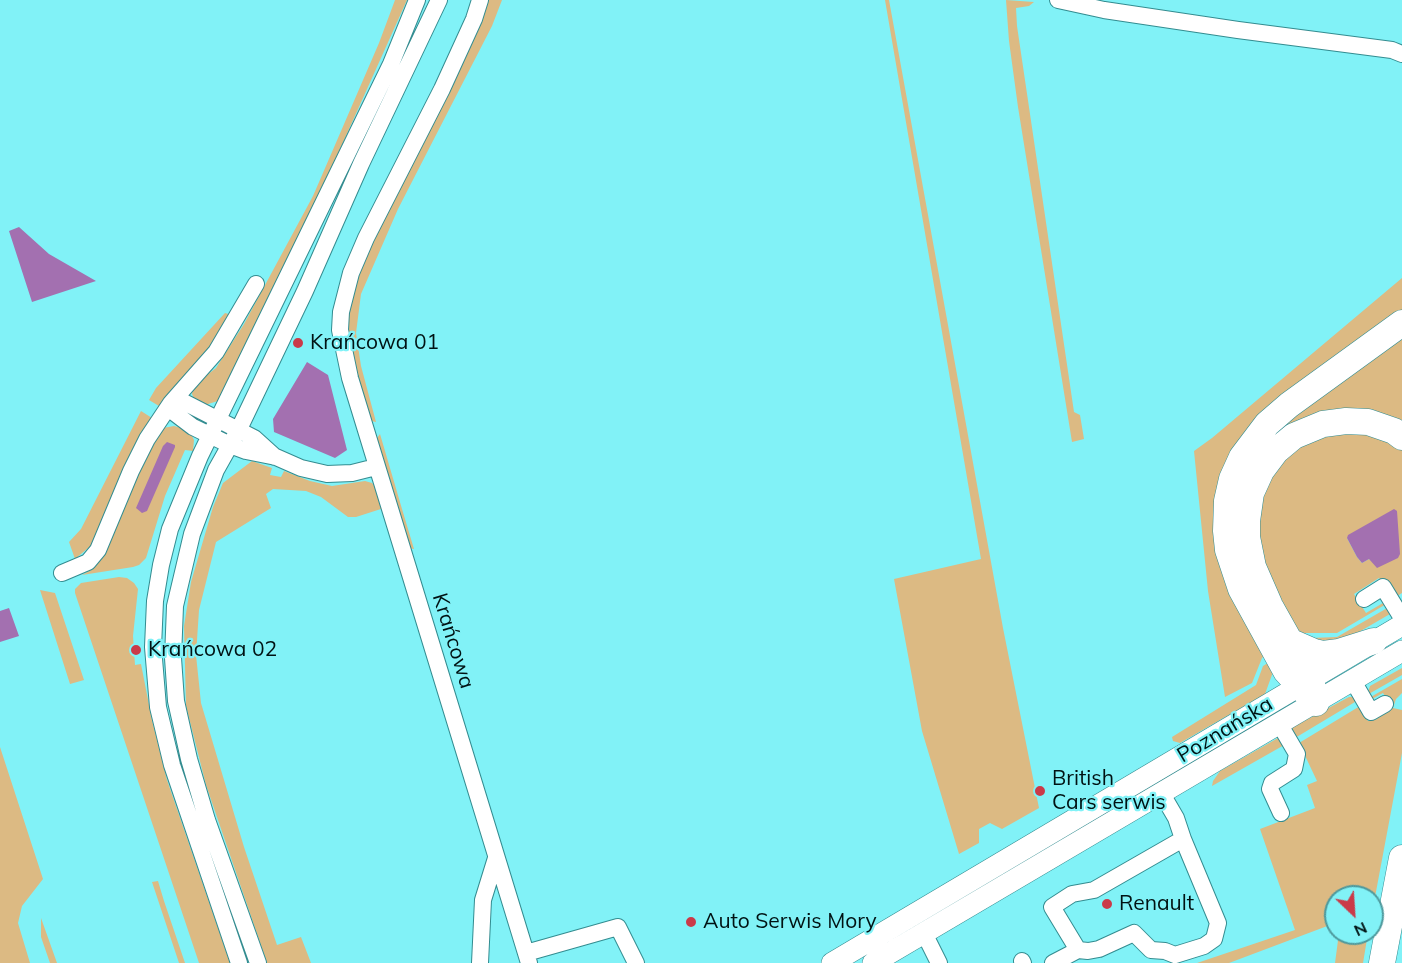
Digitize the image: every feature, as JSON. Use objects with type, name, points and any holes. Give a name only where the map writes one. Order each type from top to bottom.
[{"type":"highway","points":[[1309,689],[1286,671],[1251,609],[1233,568],[1226,531],[1227,501],[1232,479],[1242,457],[1267,424],[1402,323]]},
{"type":"highway","points":[[1309,689],[1291,642],[1258,580],[1250,554],[1247,529],[1251,493],[1261,471],[1276,451],[1294,436],[1323,424],[1346,421],[1368,422],[1394,431],[1402,437]]},
{"type":"highway","points":[[1291,642],[1323,654],[1339,652],[1374,641]]},
{"type":"highway","points":[[1382,963],[1402,858]]},
{"type":"main road","name":"Poznańska","points":[[832,963],[1309,689],[1374,641],[1402,625]]},
{"type":"main road","name":"Poznańska","points":[[873,963],[1280,725],[1309,689],[1353,681],[1402,651]]},
{"type":"street","points":[[239,963],[172,765],[158,707],[153,647],[154,601],[170,529],[217,419],[391,64],[417,0]]},
{"type":"street","points":[[258,963],[207,819],[189,759],[176,701],[172,658],[176,606],[187,553],[209,487],[239,429],[439,0]]},
{"type":"street","name":"Krańcowa","points":[[480,0],[474,19],[442,89],[366,238],[351,273],[341,312],[340,330],[350,378],[376,467],[528,958]]},
{"type":"street","points":[[1058,0],[1104,10],[1392,50],[1402,54]]},
{"type":"street","points":[[62,573],[88,562],[98,550],[131,471],[147,440],[172,403],[216,352],[256,284]]},
{"type":"street","points":[[172,403],[239,429],[265,446],[276,457]]},
{"type":"street","points":[[172,403],[193,427],[246,451],[276,457],[301,468],[327,474],[352,473],[376,467]]},
{"type":"street","points":[[1364,599],[1383,587],[1402,618]]},
{"type":"street","points":[[1353,681],[1371,712],[1385,704]]},
{"type":"street","points":[[1280,725],[1297,754],[1294,769],[1272,783],[1270,789],[1281,813]]},
{"type":"street","points":[[1053,963],[1078,950],[1099,949],[1134,933],[1151,950],[1165,951],[1175,956],[1204,946],[1214,939],[1218,923],[1176,818],[1162,794]]},
{"type":"street","points":[[1078,950],[1052,907],[1072,894],[1094,891],[1183,839]]},
{"type":"street","points":[[480,963],[483,900],[496,858]]},
{"type":"street","points":[[528,958],[618,927],[636,963]]},
{"type":"street","points":[[924,933],[939,963]]},
{"type":"shaded area","points":[[395,0],[407,0],[341,147],[221,400],[205,405],[196,403],[192,394],[193,386],[216,368],[244,324],[313,196],[379,43]]},
{"type":"shaded area","points":[[485,0],[502,0],[492,26],[398,209],[361,294],[356,333],[361,366],[376,422],[371,421],[351,353],[348,323],[351,296],[357,275]]},
{"type":"shaded area","points":[[885,0],[889,0],[1003,628],[1039,808],[1002,829],[990,823],[979,829],[979,843],[959,854],[922,731],[894,579],[981,559]]},
{"type":"shaded area","points":[[1006,0],[1034,2],[1029,6],[1016,8],[1017,26],[1074,412],[1080,415],[1084,439],[1072,442],[1018,107]]},
{"type":"shaded area","points":[[19,227],[49,254],[96,281],[32,302],[9,231]]},
{"type":"shaded area","points":[[1402,278],[1402,313],[1292,392],[1217,547],[1226,585],[1267,653],[1262,658],[1252,683],[1225,697],[1208,591],[1194,451]]},
{"type":"shaded area","points":[[225,313],[232,315],[212,349],[159,406],[149,400],[156,388]]},
{"type":"shaded area","points":[[1402,333],[1402,425],[1261,443]]},
{"type":"shaded area","points":[[307,362],[328,375],[347,450],[335,458],[274,432],[273,419]]},
{"type":"shaded area","points":[[141,411],[152,418],[93,544],[75,559],[69,542],[81,529]]},
{"type":"shaded area","points":[[174,426],[185,429],[192,436],[193,451],[185,450],[165,496],[146,558],[133,567],[82,575],[93,569],[97,563],[140,466],[163,428]]},
{"type":"shaded area","points":[[1359,428],[1402,445],[1402,593],[1394,598],[1379,578],[1354,594],[1366,613],[1383,603],[1388,603],[1337,633],[1298,633],[1263,573],[1256,504],[1264,483],[1300,444],[1328,429]],"holes":[[[1347,538],[1398,558],[1373,562],[1369,559],[1362,563]]]},
{"type":"shaded area","points":[[380,434],[414,549],[408,548],[377,438]]},
{"type":"shaded area","points":[[167,442],[175,447],[147,511],[142,513],[136,508],[163,446]]},
{"type":"shaded area","points":[[252,461],[272,468],[270,475],[281,477],[284,471],[332,486],[365,481],[372,483],[378,491],[384,508],[356,517],[348,517],[321,497],[306,491],[273,489],[266,494],[271,508],[216,542],[199,610],[196,655],[201,703],[244,847],[277,945],[301,937],[311,963],[267,963],[206,785],[186,706],[184,626],[191,582],[213,507],[223,483]]},
{"type":"shaded area","points":[[1394,509],[1397,511],[1400,554],[1398,558],[1377,568],[1369,559],[1362,563],[1347,538],[1348,535]]},
{"type":"shaded area","points":[[119,577],[127,578],[138,589],[133,636],[135,665],[141,664],[167,780],[230,963],[199,963],[75,593],[75,589],[81,583]]},
{"type":"shaded area","points":[[40,590],[55,593],[84,680],[70,684]]},
{"type":"shaded area","points":[[1389,607],[1390,614],[1333,646],[1311,638],[1337,637]]},
{"type":"shaded area","points":[[9,608],[19,636],[0,642],[0,611]]},
{"type":"shaded area","points":[[1271,661],[1273,672],[1265,694],[1180,743],[1173,741],[1172,737],[1256,685],[1263,666]]},
{"type":"shaded area","points":[[1402,668],[1402,675],[1367,695],[1370,686]]},
{"type":"shaded area","points":[[1402,679],[1402,693],[1396,699],[1393,708],[1402,710],[1402,753],[1377,885],[1324,885],[1324,927],[1229,963],[1197,963],[1295,930],[1260,829],[1315,808],[1307,785],[1317,781],[1299,743],[1360,706],[1368,721],[1377,719],[1389,702],[1383,693],[1372,699],[1369,698]]},
{"type":"shaded area","points":[[1349,697],[1360,699],[1295,738],[1292,736],[1291,728]]},
{"type":"shaded area","points":[[1278,738],[1286,744],[1212,786],[1220,771]]},
{"type":"shaded area","points":[[0,747],[43,879],[22,906],[18,923],[30,963],[0,963]]},
{"type":"shaded area","points":[[158,881],[185,963],[179,963],[152,882]]},
{"type":"shaded area","points":[[41,918],[57,963],[50,963],[41,937]]},
{"type":"shaded area","points":[[1337,945],[1366,945],[1363,963],[1335,963]]},
{"type":"place","name":"Krańcowa 01","points":[[298,343]]},
{"type":"place","name":"Krańcowa 02","points":[[136,650]]},
{"type":"place","name":"British Cars serwis","points":[[1040,791]]},
{"type":"place","name":"Renault","points":[[1107,904]]},
{"type":"place","name":"Auto Serwis Mory","points":[[691,922]]}]
